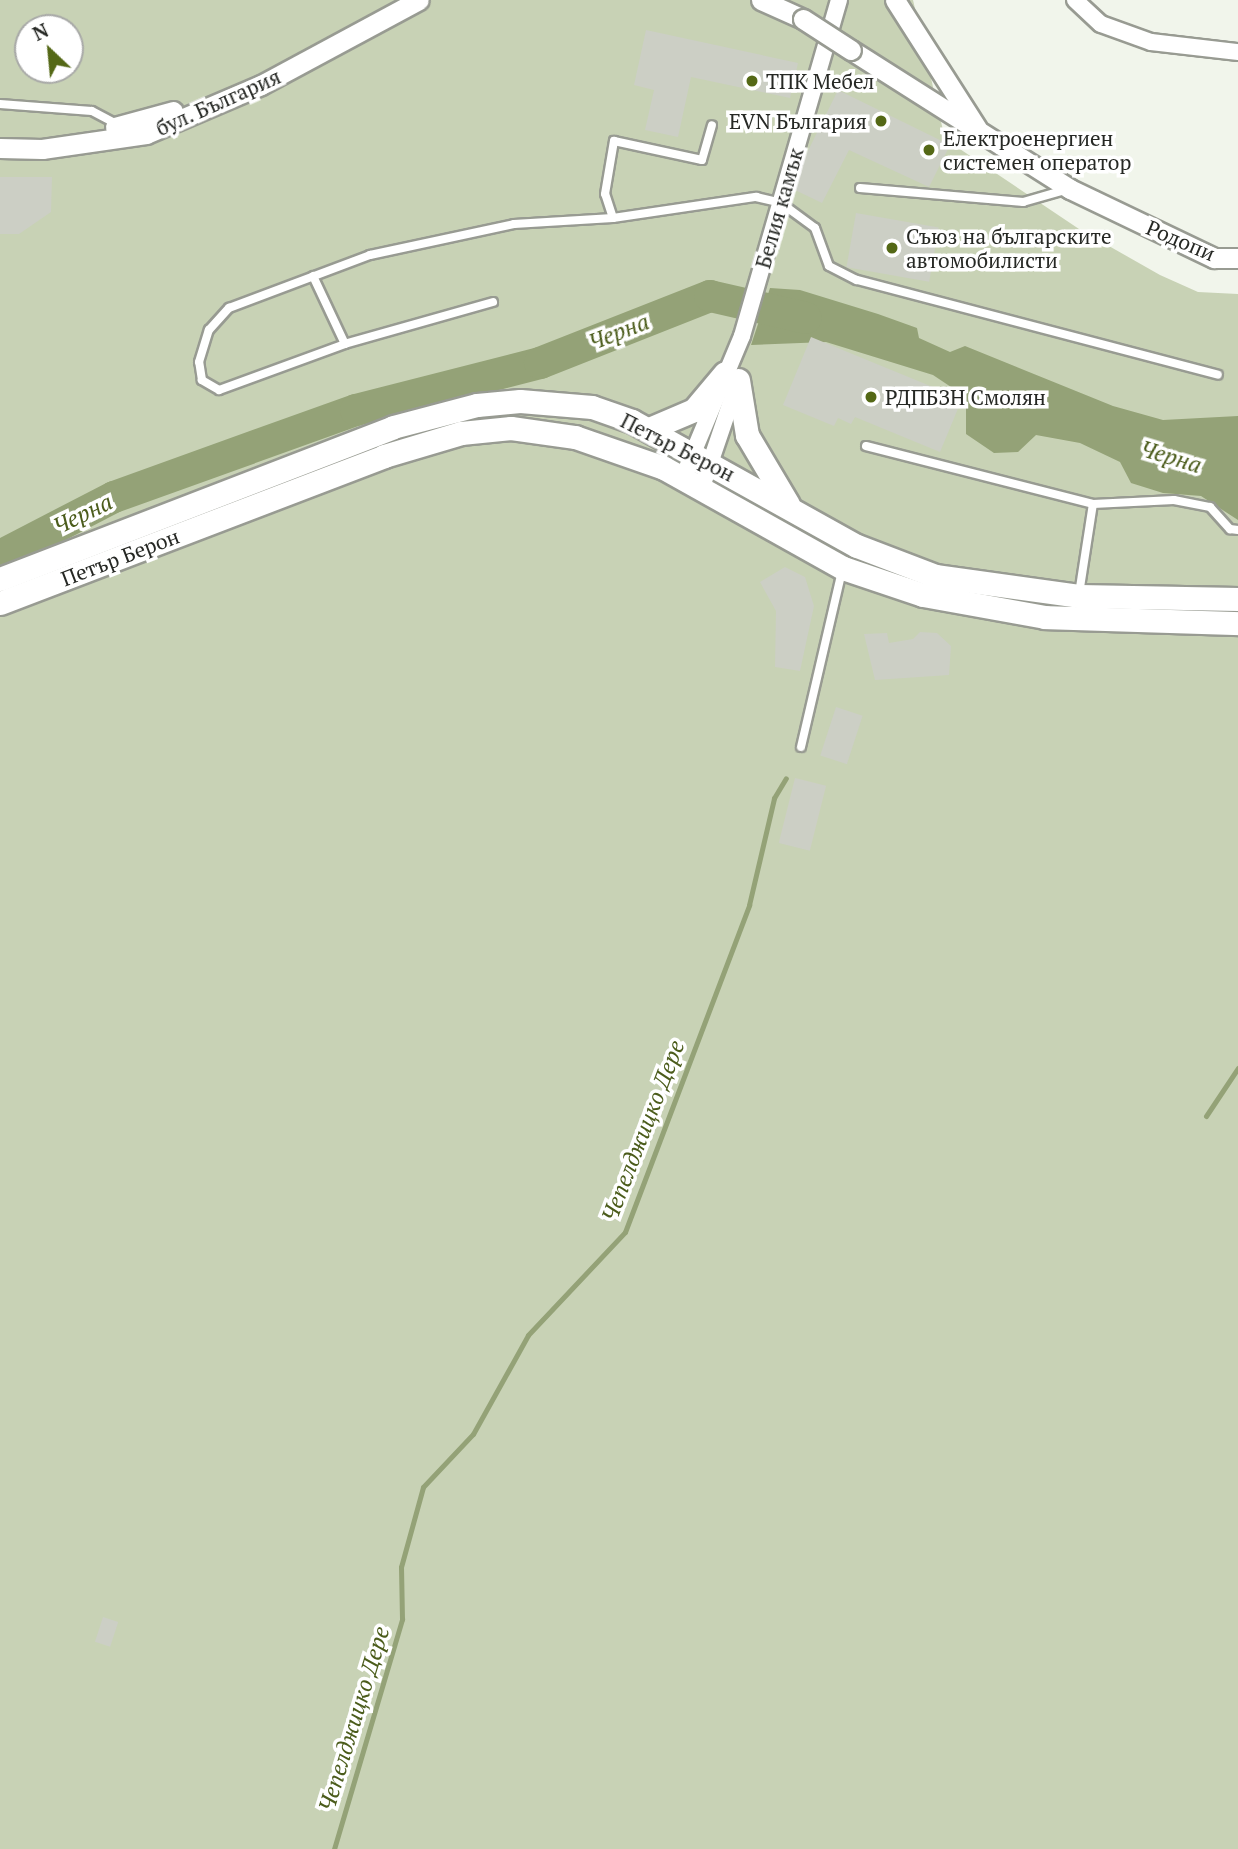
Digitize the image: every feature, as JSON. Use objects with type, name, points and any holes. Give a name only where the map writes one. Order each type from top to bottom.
[{"type":"main road","points":[[649,429],[694,410],[732,377],[747,435],[789,507]]},
{"type":"main road","name":"Петър Берон","points":[[0,579],[380,432],[477,405],[570,404],[612,413],[649,429],[857,547],[935,576],[1077,607],[1238,599]]},
{"type":"main road","name":"Петър Берон","points":[[0,603],[384,456],[461,433],[511,428],[565,435],[692,482],[843,568],[951,602],[1077,607],[1238,623]]},
{"type":"street","name":"бул. България","points":[[0,137],[65,135],[121,126],[198,102],[393,0]]},
{"type":"street","name":"бул. България","points":[[0,148],[42,149],[146,134],[250,90],[419,0]]},
{"type":"street","name":"Родопи","points":[[761,0],[790,7],[984,137],[1070,189],[1214,258],[1238,258]]},
{"type":"street","name":"Белия камък","points":[[692,482],[732,377],[839,0]]},
{"type":"street","points":[[895,0],[984,137]]},
{"type":"street","points":[[1075,0],[1101,24],[1151,42],[1238,52]]},
{"type":"street","points":[[1214,258],[1238,264]]},
{"type":"lane","points":[[0,104],[92,111],[121,126]]},
{"type":"lane","points":[[613,218],[605,194],[614,141],[702,160],[712,125]]},
{"type":"lane","points":[[860,188],[1023,202],[1070,189]]},
{"type":"lane","points":[[493,302],[345,344],[219,390],[202,380],[199,362],[209,330],[229,308],[313,276],[437,237],[514,224],[613,218],[756,197],[780,203],[815,228],[829,266],[857,280],[1218,375]]},
{"type":"lane","points":[[313,276],[345,344]]},
{"type":"lane","points":[[866,446],[1093,504],[1174,500],[1210,507],[1230,529],[1238,530]]},
{"type":"lane","points":[[1077,607],[1093,504]]},
{"type":"lane","points":[[801,747],[843,568]]},
{"type":"shaded area","points":[[0,0],[913,0],[945,139],[1079,229],[1160,275],[1198,292],[1238,294],[1238,1849],[0,1849]]},
{"type":"water","points":[[770,288],[800,290],[878,314],[917,328],[919,338],[950,352],[965,346],[1113,406],[1163,420],[1238,416],[1238,520],[1201,496],[1163,493],[1131,483],[1120,462],[1080,443],[1036,435],[1018,452],[994,453],[966,434],[966,397],[933,375],[826,342],[751,345]]},
{"type":"building","name":"ТПК Мебел","points":[[646,30],[798,63],[790,98],[691,77],[678,137],[645,130],[654,90],[634,85]]},
{"type":"building","points":[[838,90],[950,145],[929,187],[849,150],[822,203],[795,190],[804,159]]},
{"type":"building","points":[[0,177],[52,177],[51,212],[19,234],[0,234]]},
{"type":"building","name":"Съюз на българските автомобилисти","points":[[856,213],[939,228],[929,282],[846,267]]},
{"type":"building","name":"РДПБЗН Смолян","points":[[811,337],[962,399],[940,452],[855,417],[851,424],[838,418],[834,426],[783,405]]},
{"type":"building","points":[[785,567],[805,577],[814,606],[800,671],[775,667],[776,611],[760,582]]},
{"type":"building","points":[[920,632],[937,633],[951,646],[949,675],[875,680],[864,634],[887,633],[889,643],[913,639]]},
{"type":"building","points":[[836,707],[863,716],[847,764],[820,756]]},
{"type":"building","points":[[795,778],[826,786],[810,851],[779,843]]},
{"type":"building","points":[[103,1617],[118,1622],[110,1647],[95,1642]]},
{"type":"waterway","name":"Черна","points":[[0,556],[114,497],[356,410],[540,363],[710,296],[806,318]]},
{"type":"waterway","name":"Чепелджицко Дере","points":[[334,1849],[402,1619],[401,1567],[423,1487],[473,1434],[528,1335],[625,1232],[749,905],[774,798],[786,778]]},
{"type":"waterway","points":[[1206,1116],[1238,1068]]},
{"type":"place","name":"ТПК Мебел","points":[[752,81]]},
{"type":"place","name":"EVN България","points":[[881,121]]},
{"type":"place","name":"Електроенергиен системен оператор","points":[[929,150]]},
{"type":"place","name":"Съюз на българските автомобилисти","points":[[892,248]]},
{"type":"place","name":"РДПБЗН Смолян","points":[[871,397]]}]
